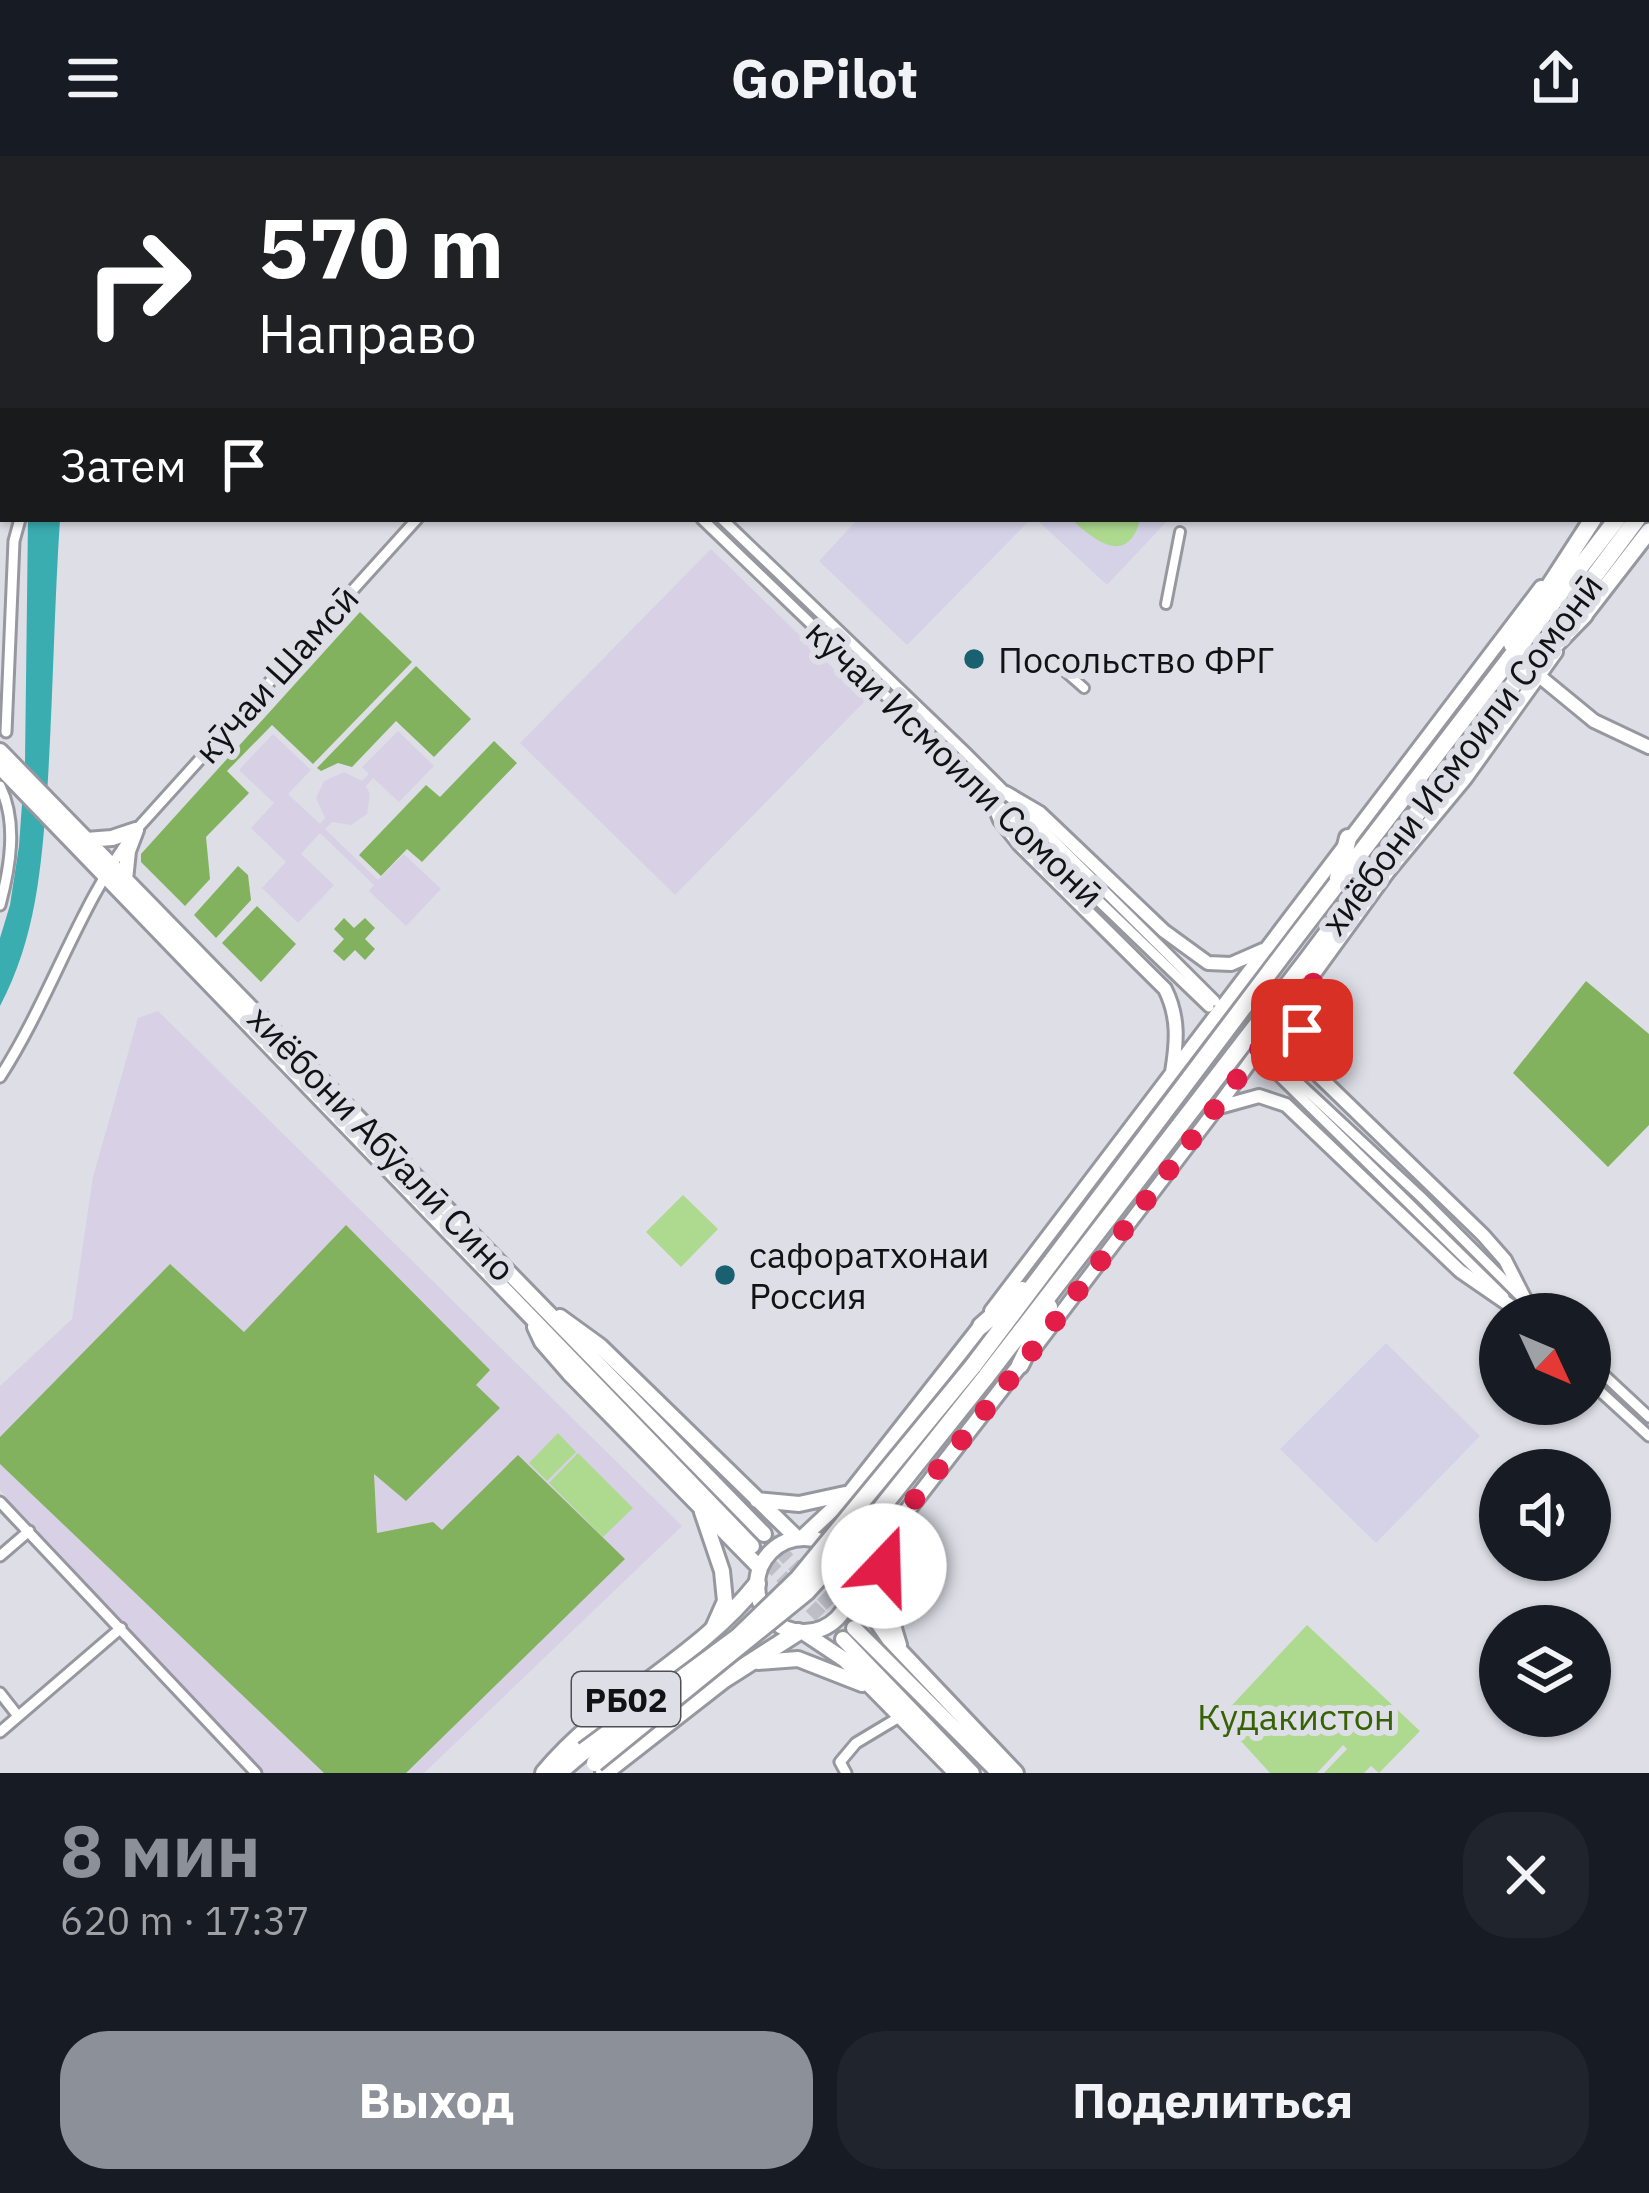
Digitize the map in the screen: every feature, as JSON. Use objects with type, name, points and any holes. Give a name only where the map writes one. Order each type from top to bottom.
[{"type":"highway","points":[[1497,691],[1524,620],[1591,522]]},
{"type":"highway","name":"хиёбони Исмоили Сомонӣ","points":[[1497,691],[1616,522]]},
{"type":"highway","name":"хиёбони Исмоили Сомонӣ","points":[[979,1372],[1049,1266],[1635,522]]},
{"type":"highway","points":[[1497,691],[1584,615]]},
{"type":"highway","points":[[1342,894],[1348,838]]},
{"type":"highway","points":[[1342,894],[1388,872]]},
{"type":"highway","name":"хиёбони Исмоили Сомонӣ","points":[[557,1773],[592,1765],[798,1579],[1068,1270],[1342,894]]},
{"type":"highway","points":[[980,1326],[1049,1266]]},
{"type":"highway","points":[[1020,1366],[1068,1270]]},
{"type":"highway","name":"РБ02","points":[[544,1773],[582,1735],[735,1610],[758,1576]]},
{"type":"highway","name":"РБ02","points":[[592,1765],[800,1632]]},
{"type":"main road","points":[[1584,615],[1649,531]]},
{"type":"main road","name":"хиёбони Абӯалӣ Сино","points":[[0,751],[106,870],[758,1540]]},
{"type":"main road","name":"хиёбони Абӯалӣ Сино","points":[[0,767],[78,837]]},
{"type":"main road","points":[[78,837],[112,838],[136,830]]},
{"type":"main road","points":[[125,880],[136,830]]},
{"type":"main road","name":"хиёбони Абӯалӣ Сино","points":[[106,870],[125,880],[536,1311]]},
{"type":"main road","points":[[536,1311],[575,1325],[600,1346],[800,1538],[815,1539],[837,1550],[850,1571],[845,1609],[827,1626],[800,1632]]},
{"type":"main road","points":[[536,1311],[542,1342],[758,1576],[764,1610],[773,1621],[836,1652],[956,1773]]},
{"type":"main road","points":[[758,1576],[774,1548],[800,1538],[850,1493],[980,1326]]},
{"type":"main road","points":[[851,1584],[1020,1366]]},
{"type":"main road","points":[[757,1499],[799,1504],[850,1493]]},
{"type":"main road","points":[[700,1508],[724,1586],[725,1601],[712,1630]]},
{"type":"main road","points":[[892,1528],[882,1579],[902,1653]]},
{"type":"main road","points":[[851,1584],[902,1653],[1016,1773]]},
{"type":"main road","points":[[972,1773],[848,1634],[999,1773]]},
{"type":"main road","points":[[747,1665],[797,1659],[873,1689]]},
{"type":"street","points":[[6,732],[14,541],[19,522]]},
{"type":"street","name":"кӯчаи Шамсӣ","points":[[0,1077],[106,870],[136,830],[414,522]]},
{"type":"street","name":"кӯчаи Исмоили Сомонӣ","points":[[705,522],[993,803],[1087,882]]},
{"type":"street","name":"кӯчаи Исмоили Сомонӣ","points":[[725,522],[1006,793],[1087,882],[1212,1004]]},
{"type":"street","points":[[980,1326],[1591,522]]},
{"type":"street","points":[[1166,604],[1180,532]]},
{"type":"street","points":[[1020,1366],[1584,615]]},
{"type":"street","points":[[1052,659],[1084,688]]},
{"type":"street","points":[[1538,675],[1594,721],[1649,747]]},
{"type":"street","points":[[888,699],[898,688]]},
{"type":"street","points":[[0,786],[10,811],[10,827],[0,905]]},
{"type":"street","points":[[1006,793],[1040,813],[1164,931],[1208,963],[1243,961],[1269,947]]},
{"type":"street","points":[[993,803],[1018,844],[1165,989],[1177,1028],[1171,1075]]},
{"type":"street","points":[[1319,970],[1302,1030],[1317,1074],[1483,1235],[1505,1260],[1519,1293]]},
{"type":"street","points":[[1267,1059],[1508,1293]]},
{"type":"street","points":[[1216,1109],[1236,1099],[1259,1096],[1293,1110],[1460,1271],[1497,1293]]},
{"type":"street","points":[[1611,1381],[1649,1417]]},
{"type":"street","points":[[1611,1403],[1649,1436]]},
{"type":"street","points":[[1622,1414],[1635,1403]]},
{"type":"street","points":[[0,1502],[256,1773]]},
{"type":"street","points":[[0,1556],[29,1531]]},
{"type":"street","points":[[0,1732],[121,1628]]},
{"type":"street","points":[[0,1693],[18,1716]]},
{"type":"street","points":[[846,1773],[840,1762],[856,1743],[901,1716]]},
{"type":"shaded area","points":[[855,522],[1028,522],[907,645],[819,561]]},
{"type":"shaded area","points":[[1039,522],[1166,522],[1107,585]]},
{"type":"shaded area","points":[[711,549],[866,700],[675,895],[520,743]]},
{"type":"shaded area","points":[[398,731],[434,766],[399,802],[373,778],[366,786],[370,794],[367,814],[351,825],[332,822],[325,829],[378,880],[404,854],[441,889],[406,926],[369,891],[374,885],[320,833],[301,854],[334,885],[298,923],[262,888],[286,862],[251,828],[274,803],[239,770],[273,734],[311,770],[288,794],[320,824],[325,818],[316,798],[324,781],[344,772],[362,781],[369,774],[362,767]]},
{"type":"shaded area","points":[[158,1011],[682,1526],[424,1773],[261,1773],[0,1490],[0,1386],[72,1319],[93,1177],[138,1018]]},
{"type":"shaded area","points":[[1386,1343],[1480,1436],[1376,1543],[1280,1449]]},
{"type":"green space","points":[[1075,522],[1139,522],[1127,543],[1118,546]]},
{"type":"green space","points":[[360,612],[412,662],[313,764],[272,725],[227,771],[249,793],[206,837],[210,879],[185,906],[141,862],[141,854]]},
{"type":"green space","points":[[416,666],[471,719],[434,757],[396,721],[352,767],[338,763],[321,771],[317,768]]},
{"type":"green space","points":[[494,741],[517,763],[422,862],[407,849],[381,876],[359,855],[426,785],[440,797]]},
{"type":"green space","points":[[238,866],[248,875],[251,900],[216,938],[194,915]]},
{"type":"green space","points":[[257,906],[296,944],[261,982],[222,943]]},
{"type":"green space","points":[[344,918],[354,928],[365,918],[375,928],[365,939],[375,949],[365,960],[355,950],[344,961],[333,951],[344,939],[334,929]]},
{"type":"green space","points":[[1586,981],[1649,1034],[1649,1125],[1608,1167],[1513,1073]]},
{"type":"green space","points":[[683,1195],[718,1229],[681,1267],[646,1232]]},
{"type":"green space","points":[[346,1225],[490,1370],[476,1385],[500,1408],[406,1501],[374,1474],[377,1533],[433,1522],[442,1530],[518,1455],[625,1559],[406,1773],[324,1773],[0,1464],[0,1437],[170,1264],[244,1332]]},
{"type":"green space","points":[[558,1433],[576,1452],[547,1481],[529,1463]]},
{"type":"green space","points":[[578,1453],[633,1508],[603,1537],[549,1483]]},
{"type":"green space","name":"Кудакистон","points":[[1307,1625],[1420,1731],[1379,1773],[1371,1766],[1364,1773],[1324,1773],[1347,1749],[1343,1745],[1317,1773],[1270,1773],[1220,1718]]},
{"type":"water","points":[[28,522],[60,522],[42,849],[22,955],[0,1006],[0,938],[19,846],[25,762]]},
{"type":"tunnel","points":[[1218,1005],[1270,1056]]},
{"type":"tunnel","points":[[1213,1011],[1264,1061]]},
{"type":"tunnel","points":[[764,1534],[854,1628]]},
{"type":"tunnel","points":[[752,1546],[843,1639]]},
{"type":"place","name":"Посольство ФРГ","points":[[974,659]]},
{"type":"place","name":"сафоратхонаи Россия","points":[[725,1275]]},
{"type":"route","points":[[884,1566],[892,1528],[1048,1331],[1319,970],[1302,1030]]}]
